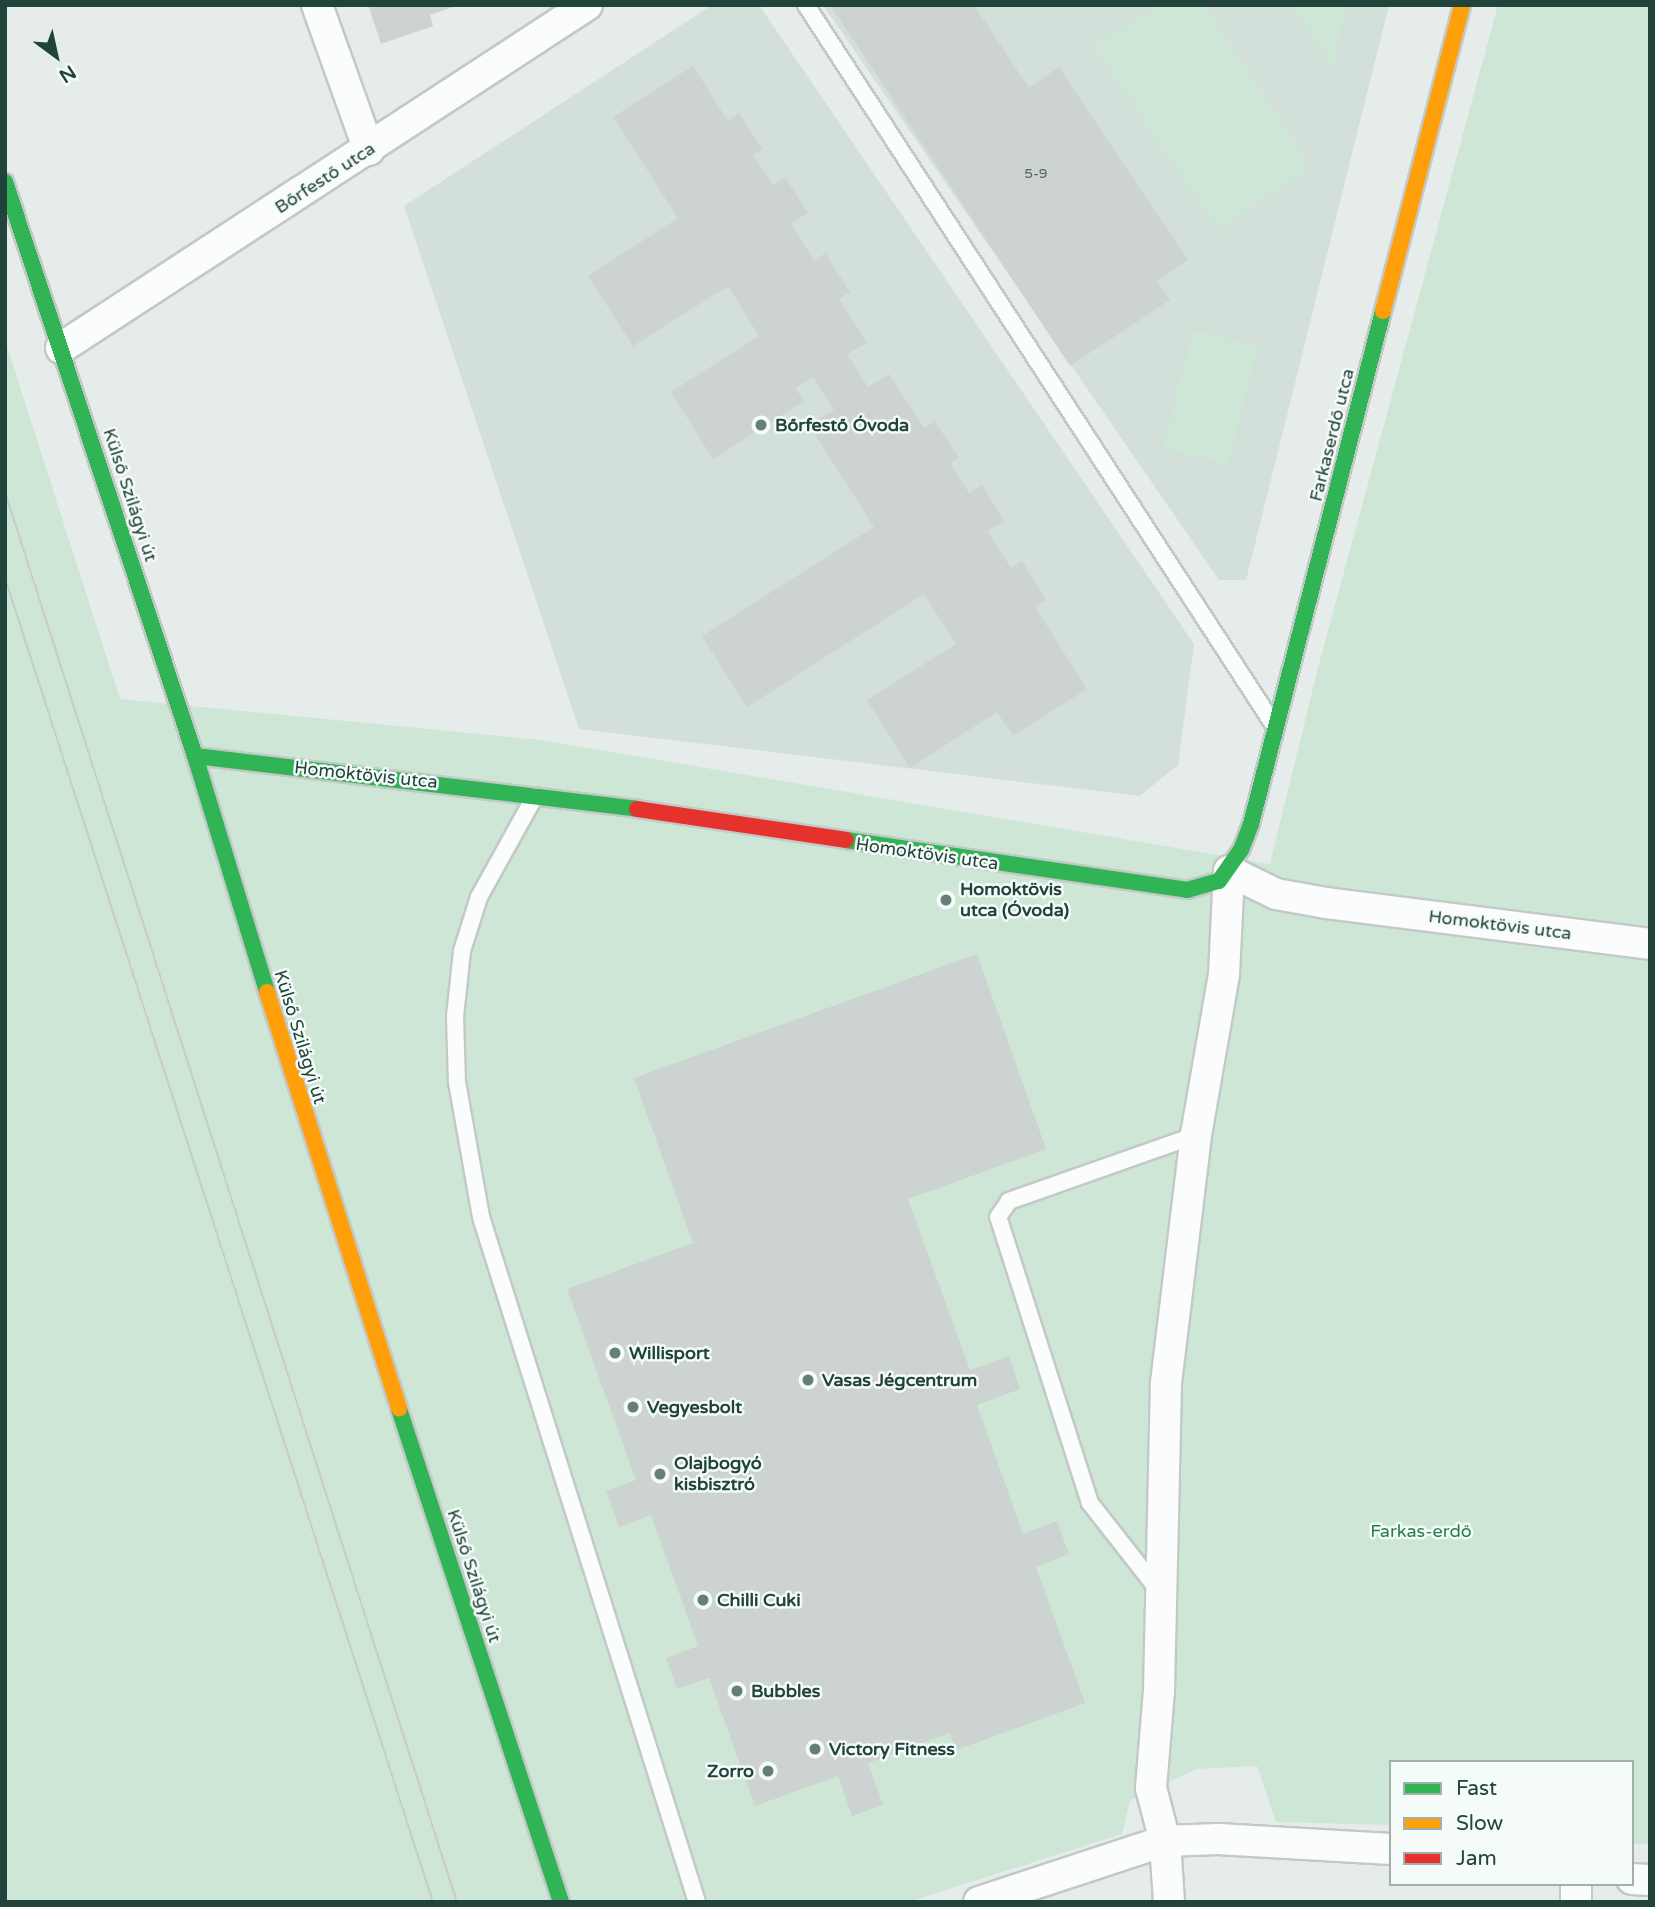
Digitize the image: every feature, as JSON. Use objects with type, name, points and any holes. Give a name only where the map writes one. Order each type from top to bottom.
[{"type":"street","points":[[317,5],[369,150]]},
{"type":"street","name":"Bőrfestő utca","points":[[61,348],[369,150],[587,5]]},
{"type":"street","name":"Farkaserdő utca","points":[[1229,871],[1251,824],[1462,5]]},
{"type":"street","name":"Külső Szilágyi út","points":[[5,182],[195,756],[321,1172],[561,1902]]},
{"type":"street","name":"Homoktövis utca","points":[[195,756],[536,793],[1187,890],[1219,881],[1229,871],[1276,894],[1326,903],[1650,944]]},
{"type":"street","points":[[1170,1902],[1165,1841],[1151,1788],[1158,1691],[1166,1383],[1196,1135],[1224,974],[1229,871]]},
{"type":"street","points":[[979,1902],[1019,1896],[1165,1841],[1218,1839],[1389,1849]]},
{"type":"lane","points":[[806,5],[1276,728]]},
{"type":"lane","points":[[536,793],[479,897],[462,951],[455,1016],[457,1082],[481,1217],[697,1902]]},
{"type":"lane","points":[[1159,1592],[1090,1503],[998,1217],[1009,1201],[1196,1135]]},
{"type":"shaded area","name":"Bőrfestő Óvoda","points":[[712,5],[759,5],[1194,644],[1178,765],[1140,796],[579,729],[404,206]]},
{"type":"shaded area","points":[[823,5],[1389,5],[1246,580],[1219,580]]},
{"type":"green space","points":[[1158,5],[1204,5],[1312,167],[1217,230],[1094,46]]},
{"type":"green space","points":[[1292,5],[1346,5],[1333,68]]},
{"type":"green space","name":"Farkas-erdő","points":[[1498,5],[1650,5],[1650,1845],[1634,1843],[1634,1760],[1389,1760],[1389,1825],[1276,1822],[1257,1766],[1197,1769],[1130,1800],[1122,1834],[908,1902],[5,1902],[5,340],[120,699],[541,740],[1270,864],[1319,664]]},
{"type":"green space","points":[[1193,330],[1258,346],[1228,465],[1163,448]]},
{"type":"building","points":[[368,5],[456,6],[430,15],[433,26],[381,44]]},
{"type":"building","points":[[830,5],[974,5],[1029,88],[1059,67],[1188,260],[1157,281],[1170,300],[1070,366]]},
{"type":"building","points":[[693,66],[728,121],[739,113],[762,149],[753,155],[773,185],[785,177],[808,213],[791,223],[814,261],[825,253],[850,292],[839,299],[867,343],[847,354],[868,387],[889,374],[924,428],[935,422],[959,458],[950,463],[969,493],[982,485],[1004,521],[987,531],[1011,568],[1022,561],[1046,600],[1035,607],[1087,689],[1013,736],[997,712],[910,768],[867,700],[956,644],[924,594],[747,707],[702,636],[874,527],[809,425],[834,410],[813,377],[795,388],[804,401],[713,459],[671,392],[759,336],[728,286],[633,346],[588,276],[678,218],[613,117]]},
{"type":"building","name":"Vasas Jégcentrum","points":[[977,954],[1046,1149],[908,1199],[970,1370],[1009,1356],[1020,1389],[977,1405],[1023,1534],[1057,1521],[1069,1554],[1036,1567],[1085,1703],[956,1750],[950,1733],[868,1763],[883,1805],[852,1816],[838,1776],[755,1806],[709,1678],[677,1689],[666,1658],[698,1646],[651,1515],[619,1527],[606,1491],[636,1480],[567,1289],[693,1243],[634,1078]]},
{"type":"tram line","points":[[5,492],[457,1902]]},
{"type":"tram line","points":[[5,578],[433,1902]]},
{"type":"traffic: fast","points":[[5,182],[195,756],[267,992]]},
{"type":"traffic: fast","points":[[846,840],[1187,890],[1219,881],[1241,850],[1251,824],[1383,311]]},
{"type":"traffic: fast","points":[[195,756],[637,809]]},
{"type":"traffic: fast","points":[[399,1409],[561,1902]]},
{"type":"traffic: slow","points":[[1383,311],[1462,5]]},
{"type":"traffic: slow","points":[[267,992],[399,1409]]},
{"type":"traffic: jam","points":[[637,809],[846,840]]},
{"type":"place","name":"Bőrfestő Óvoda","points":[[761,425]]},
{"type":"place","name":"Homoktövis utca (Óvoda)","points":[[946,900]]},
{"type":"place","name":"Willisport","points":[[615,1353]]},
{"type":"place","name":"Vasas Jégcentrum","points":[[808,1380]]},
{"type":"place","name":"Vegyesbolt","points":[[633,1407]]},
{"type":"place","name":"Olajbogyó kisbisztró","points":[[660,1474]]},
{"type":"place","name":"Chilli Cuki","points":[[703,1600]]},
{"type":"place","name":"Bubbles","points":[[737,1691]]},
{"type":"place","name":"Victory Fitness","points":[[815,1749]]},
{"type":"place","name":"Zorro","points":[[768,1771]]}]
